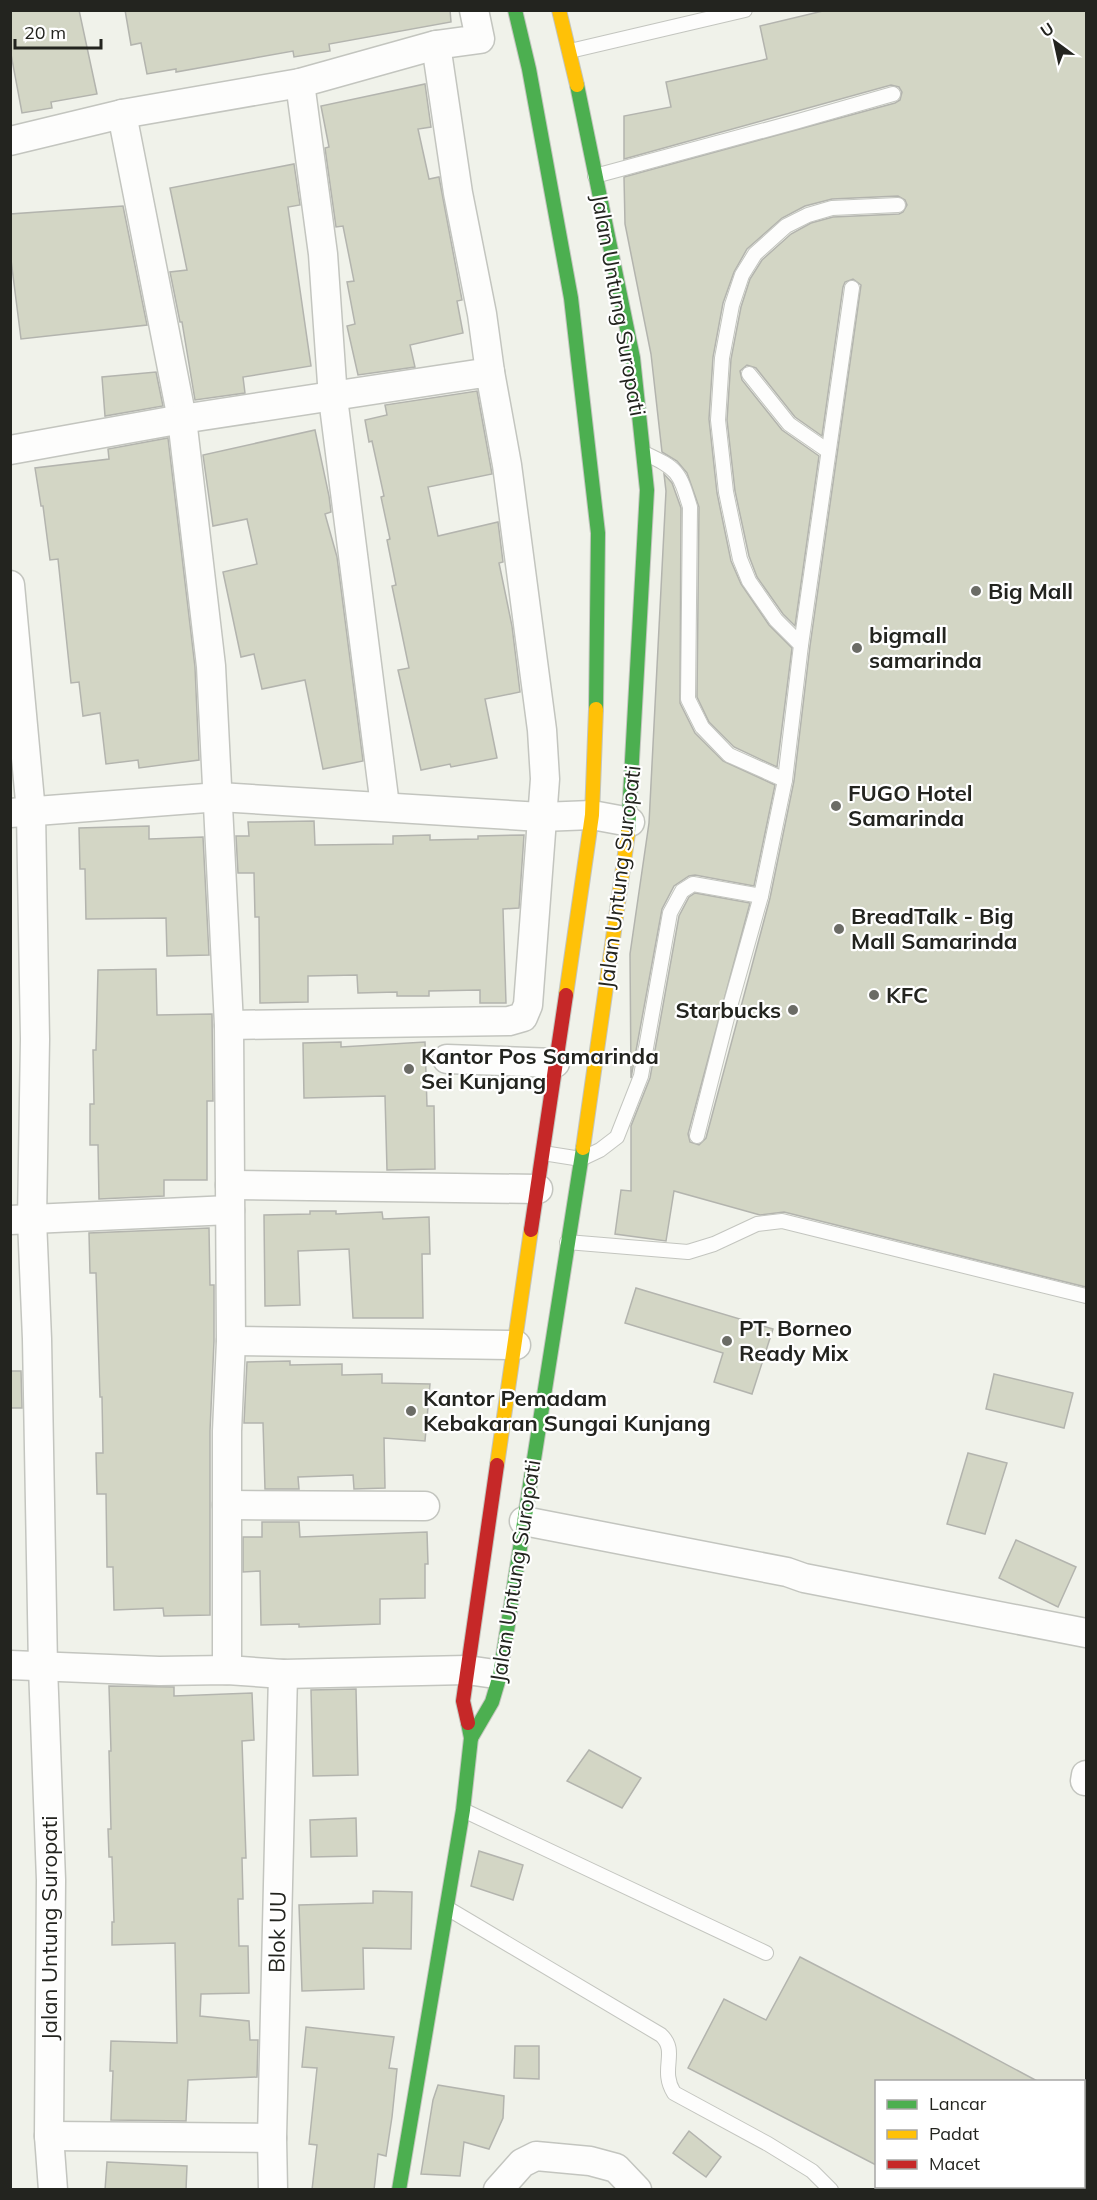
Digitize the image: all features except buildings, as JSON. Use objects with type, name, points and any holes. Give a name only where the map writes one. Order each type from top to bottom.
[{"type":"main road","name":"Jalan Untung Suropati","points":[[471,1738],[492,1702],[500,1675],[581,1159],[630,822],[647,490],[644,453],[633,358],[560,10]]},
{"type":"main road","name":"Jalan Untung Suropati","points":[[399,2190],[462,1810],[471,1738],[463,1701],[467,1670],[592,816],[598,671],[598,533],[571,298],[517,20]]},
{"type":"street","points":[[474,10],[480,39]]},
{"type":"street","points":[[10,141],[122,114],[300,83],[436,45],[480,39],[517,20]]},
{"type":"street","points":[[229,1025],[509,1021],[523,1017],[528,1005],[545,779],[542,730],[507,465],[482,314],[458,193],[436,45]]},
{"type":"street","points":[[300,83],[323,254],[333,398],[385,806]]},
{"type":"street","points":[[122,114],[182,419],[211,666],[229,1025],[231,1341],[227,1505],[227,1670]]},
{"type":"street","points":[[10,450],[182,419],[333,398],[490,372]]},
{"type":"street","name":"Jalan Untung Suropati","points":[[10,585],[35,1039],[21,1220],[38,1351],[43,1666],[51,1880],[49,2136],[53,2190]]},
{"type":"street","points":[[21,812],[219,797],[542,817],[592,816],[630,822]]},
{"type":"street","points":[[447,1059],[555,1063]]},
{"type":"street","points":[[21,1220],[230,1198],[538,1189]]},
{"type":"street","points":[[231,1341],[516,1345]]},
{"type":"street","points":[[227,1505],[425,1506]]},
{"type":"street","points":[[524,1521],[1086,1633]]},
{"type":"street","points":[[10,1665],[159,1671],[227,1670],[283,1674],[467,1670],[500,1675]]},
{"type":"street","name":"Blok UU","points":[[273,2190],[272,2138],[283,1674]]},
{"type":"street","points":[[49,2136],[272,2138]]},
{"type":"street","points":[[498,2190],[522,2163],[536,2156],[590,2161],[616,2168],[637,2190]]},
{"type":"lane","points":[[570,51],[745,10]]},
{"type":"lane","points":[[595,176],[893,93]]},
{"type":"lane","points":[[801,645],[776,620],[749,581],[740,559],[726,492],[718,420],[723,358],[732,305],[742,275],[755,254],[786,226],[808,215],[832,208],[898,205]]},
{"type":"lane","points":[[697,1136],[761,896],[785,780],[801,645],[852,288]]},
{"type":"lane","points":[[749,374],[789,424],[828,451]]},
{"type":"lane","points":[[644,453],[670,465],[681,477],[690,507],[688,699],[702,728],[729,756],[785,780]]},
{"type":"lane","points":[[543,1153],[581,1159],[600,1150],[617,1137],[641,1076],[670,913],[682,891],[693,884],[761,896]]},
{"type":"lane","points":[[567,1242],[688,1252],[714,1244],[757,1224],[782,1221],[1086,1296]]},
{"type":"lane","points":[[462,1810],[766,1953]]},
{"type":"lane","points":[[445,1907],[661,2035],[669,2048],[667,2074],[668,2082],[674,2093],[768,2144],[812,2171],[831,2190]]},
{"type":"traffic: fast","points":[[515,10],[529,69],[571,298],[598,533],[596,709]]},
{"type":"traffic: fast","points":[[577,85],[633,358],[647,490],[628,833]]},
{"type":"traffic: fast","points":[[471,1738],[492,1702],[500,1675],[583,1148]]},
{"type":"traffic: fast","points":[[399,2190],[463,1810],[471,1738],[468,1723]]},
{"type":"traffic: slow","points":[[559,10],[577,85]]},
{"type":"traffic: slow","points":[[566,995],[592,815],[596,709]]},
{"type":"traffic: slow","points":[[583,1148],[628,833]]},
{"type":"traffic: slow","points":[[497,1465],[531,1230]]},
{"type":"traffic: jam","points":[[531,1230],[566,995]]},
{"type":"traffic: jam","points":[[468,1723],[463,1701],[497,1465]]},
{"type":"place","name":"Big Mall","points":[[976,591]]},
{"type":"place","name":"bigmall samarinda","points":[[857,648]]},
{"type":"place","name":"FUGO Hotel Samarinda","points":[[836,806]]},
{"type":"place","name":"BreadTalk - Big Mall Samarinda","points":[[839,929]]},
{"type":"place","name":"KFC","points":[[874,995]]},
{"type":"place","name":"Starbucks","points":[[793,1010]]},
{"type":"place","name":"Kantor Pos Samarinda Sei Kunjang","points":[[409,1069]]},
{"type":"place","name":"PT. Borneo Ready Mix","points":[[727,1341]]},
{"type":"place","name":"Kantor Pemadam Kebakaran Sungai Kunjang","points":[[411,1411]]}]
